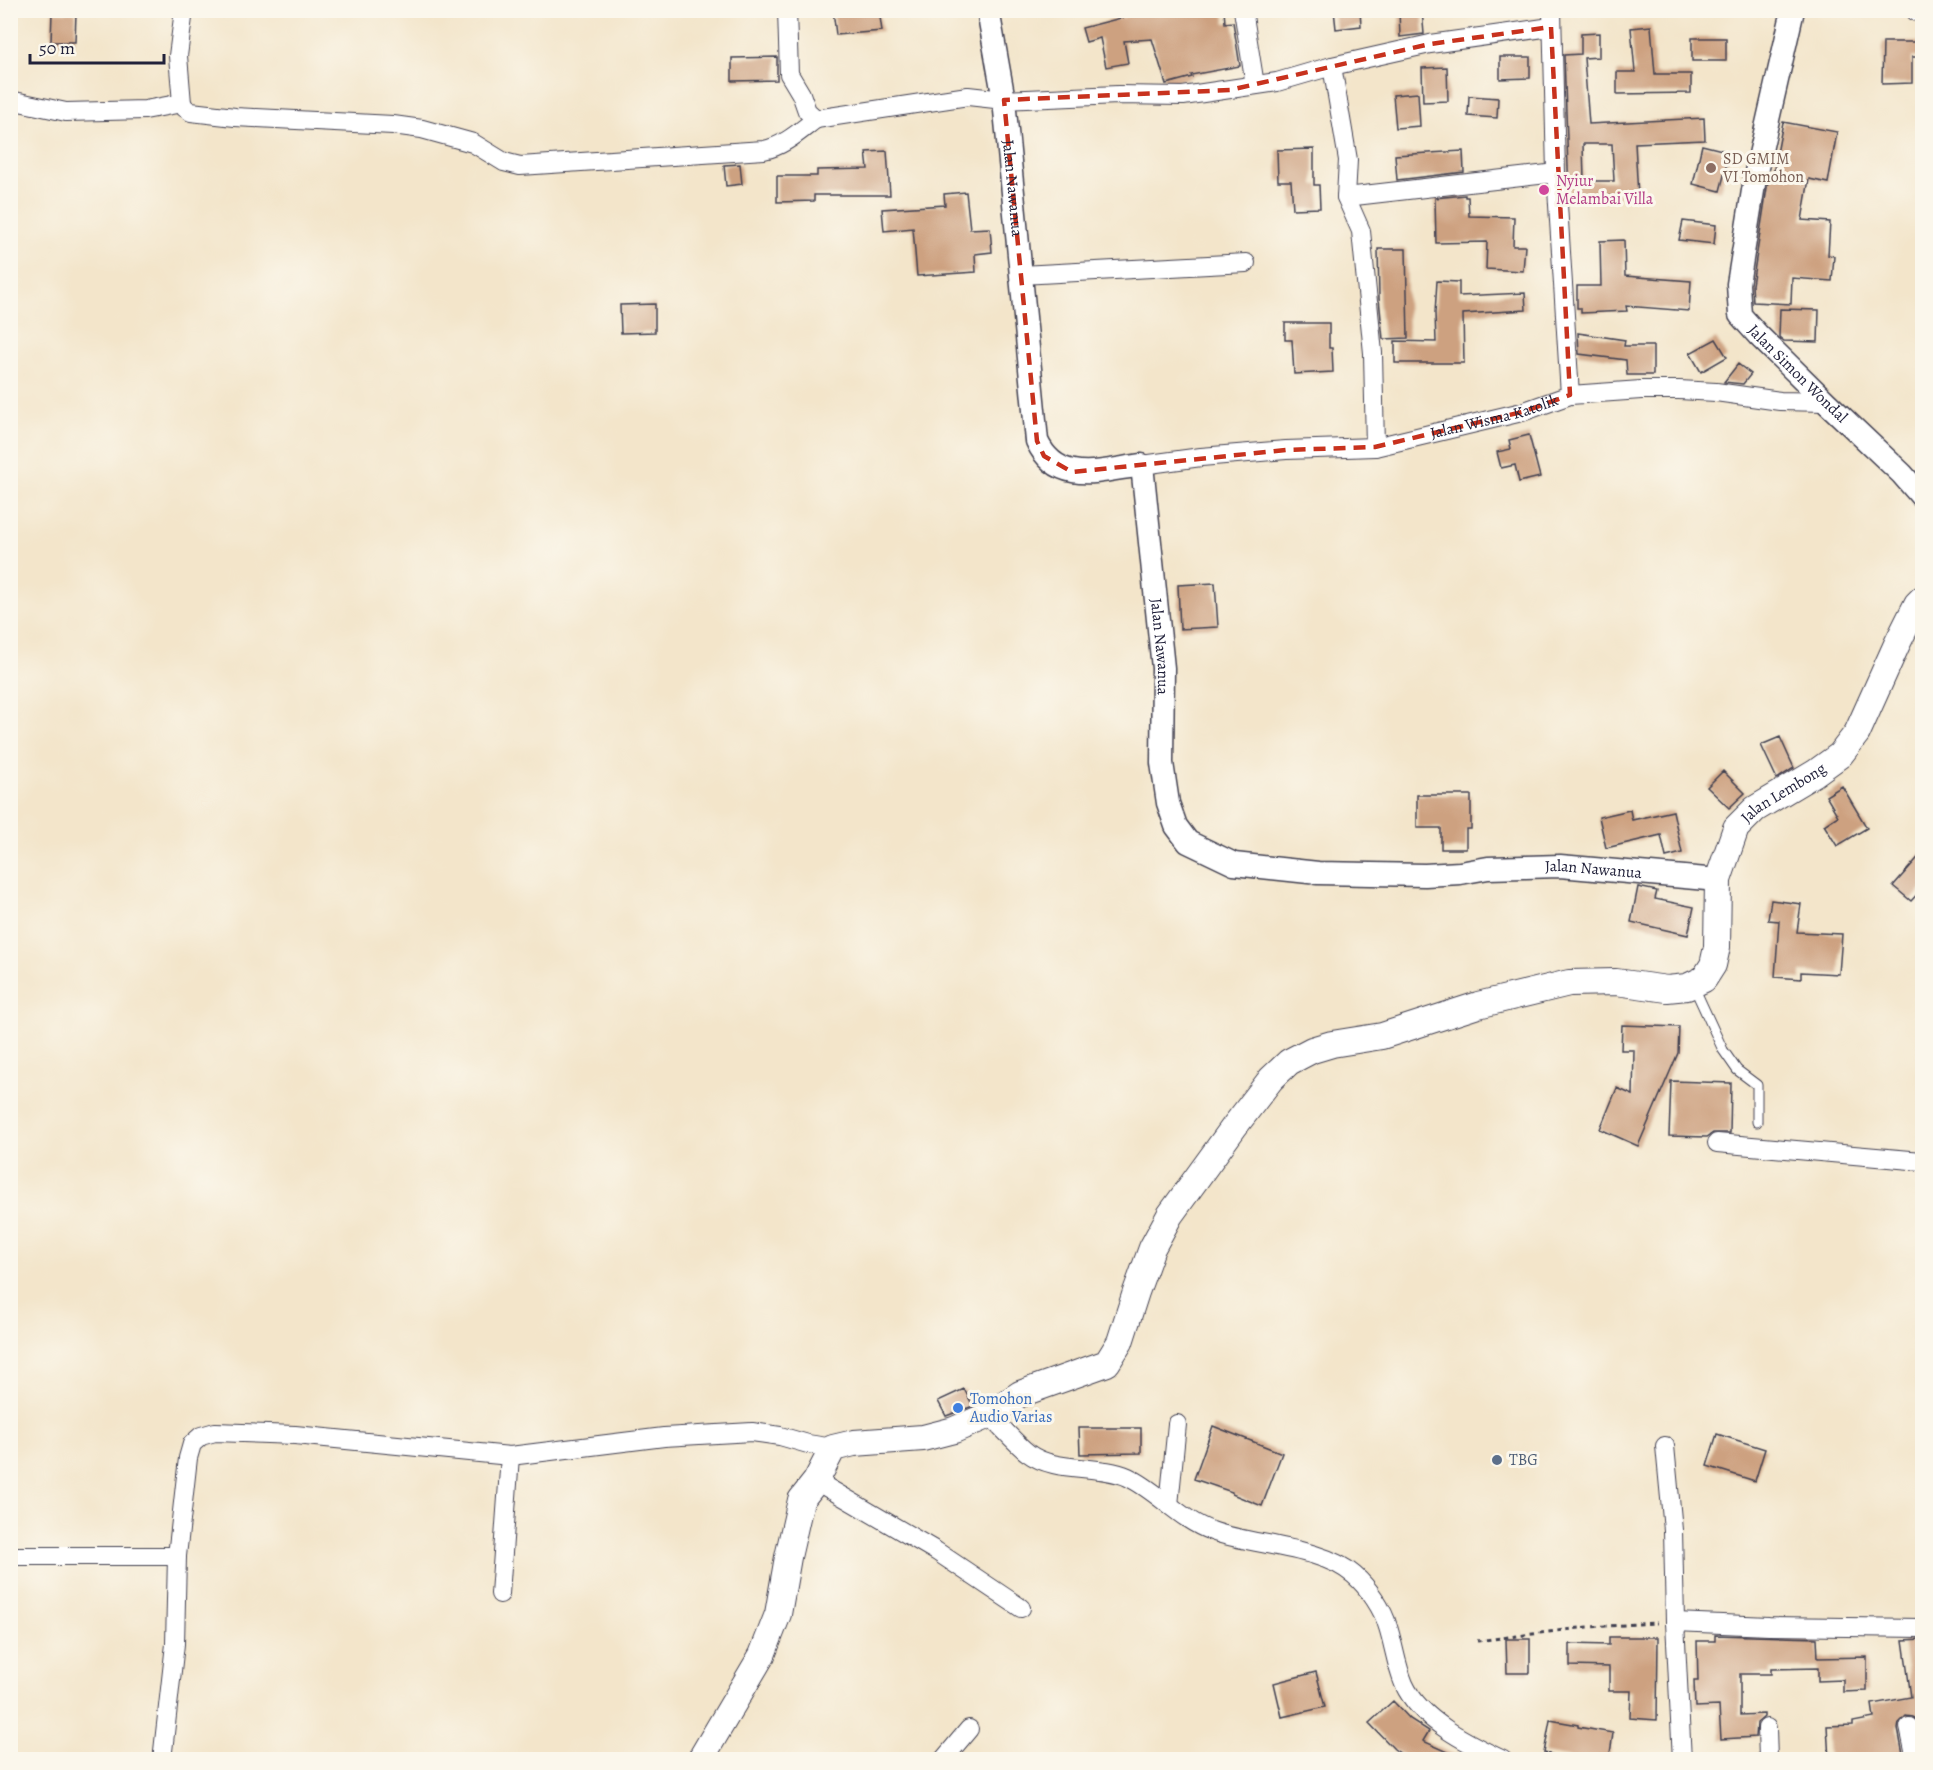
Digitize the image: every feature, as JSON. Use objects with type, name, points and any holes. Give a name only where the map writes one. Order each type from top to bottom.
[{"type":"main road","name":"Jalan Lembong","points":[[1693,984],[1704,979],[1713,964],[1717,947],[1718,880],[1736,828],[1755,809],[1840,755],[1857,733],[1902,634],[1917,604],[1923,599]]},
{"type":"main road","points":[[700,1760],[762,1655],[778,1614],[801,1500],[816,1481],[833,1448],[854,1443],[923,1438],[954,1430],[989,1415],[1020,1394],[1107,1363],[1120,1342],[1152,1248],[1170,1215],[1271,1079],[1289,1062],[1312,1050],[1332,1044],[1382,1035],[1478,1005],[1569,983],[1616,982],[1667,989],[1687,987],[1693,984]]},
{"type":"street","points":[[184,10],[178,56],[182,102],[191,112],[235,117],[393,125],[422,129],[473,143],[504,162],[520,166],[764,150],[784,143],[816,119],[968,96],[1004,100],[1118,94],[1183,96],[1277,81],[1332,66],[1551,19]]},
{"type":"street","points":[[786,10],[789,74],[801,94],[807,111],[816,119]]},
{"type":"street","name":"Jalan Nawanua","points":[[988,10],[1004,100],[1037,441],[1044,456],[1054,465],[1072,472],[1142,465],[1163,668],[1162,763],[1168,803],[1176,826],[1188,842],[1234,864],[1318,873],[1425,875],[1537,865],[1718,880]]},
{"type":"street","points":[[1243,10],[1255,85]]},
{"type":"street","name":"Jalan Simon Wondal","points":[[1793,10],[1756,172],[1738,284],[1740,315],[1923,497]]},
{"type":"street","name":"Jalan Wisma Katolik","points":[[1142,465],[1201,457],[1286,450],[1374,447],[1522,412],[1570,395],[1556,173],[1551,19]]},
{"type":"street","points":[[1332,66],[1348,160],[1346,197],[1361,231],[1373,353],[1374,447]]},
{"type":"street","points":[[10,100],[66,112],[145,111],[182,102]]},
{"type":"street","points":[[1346,197],[1556,173]]},
{"type":"street","points":[[1021,275],[1246,263]]},
{"type":"street","points":[[1570,395],[1679,390],[1716,392],[1780,402],[1826,402]]},
{"type":"street","points":[[1717,1143],[1923,1161]]},
{"type":"street","points":[[989,1415],[1029,1454],[1051,1463],[1127,1476],[1210,1531],[1313,1555],[1335,1563],[1354,1574],[1373,1597],[1388,1625],[1394,1656],[1405,1686],[1424,1711],[1441,1725],[1478,1748],[1503,1760]]},
{"type":"street","points":[[1169,1504],[1178,1424]]},
{"type":"street","points":[[162,1760],[175,1644],[177,1556],[188,1458],[192,1444],[201,1436],[215,1432],[295,1435],[510,1456],[664,1437],[752,1432],[833,1448]]},
{"type":"street","points":[[1665,1446],[1673,1530],[1682,1760]]},
{"type":"street","points":[[500,1594],[510,1456]]},
{"type":"street","points":[[816,1481],[936,1551],[1021,1608]]},
{"type":"street","points":[[10,1557],[177,1556]]},
{"type":"street","points":[[1675,1622],[1923,1628]]},
{"type":"street","points":[[1909,1727],[1917,1760]]},
{"type":"street","points":[[1767,1728],[1768,1760]]},
{"type":"street","points":[[943,1760],[969,1729]]},
{"type":"lane","points":[[1693,984],[1723,1050],[1737,1070],[1757,1085],[1757,1122]]},
{"type":"path","points":[[1477,1641],[1588,1627],[1675,1622]]},
{"type":"highlighted area","points":[[1551,27],[1570,395],[1522,412],[1375,447],[1286,450],[1072,472],[1044,456],[1037,441],[1004,100],[1230,90],[1430,44]]},
{"type":"building","points":[[833,10],[879,10],[882,31],[836,35]]},
{"type":"building","points":[[1124,10],[1224,10],[1225,23],[1233,22],[1240,66],[1191,75],[1192,77],[1166,84],[1152,39],[1124,41],[1128,63],[1106,67],[1100,38],[1086,42],[1082,28],[1125,17]]},
{"type":"building","points":[[1334,10],[1360,10],[1361,26],[1336,29]]},
{"type":"building","points":[[1399,10],[1422,10],[1424,34],[1400,37]]},
{"type":"building","points":[[52,12],[76,13],[75,42],[51,42]]},
{"type":"building","points":[[1651,26],[1655,74],[1691,74],[1691,93],[1617,94],[1617,72],[1635,72],[1631,28]]},
{"type":"building","points":[[1599,33],[1599,57],[1584,58],[1589,124],[1704,118],[1705,140],[1635,143],[1638,196],[1569,196],[1564,55],[1581,54],[1581,34]],"holes":[[[1583,144],[1612,144],[1614,181],[1584,181]]]},
{"type":"building","points":[[1692,38],[1726,38],[1726,61],[1692,61]]},
{"type":"building","points":[[1883,42],[1923,42],[1923,57],[1912,57],[1912,83],[1882,84]]},
{"type":"building","points":[[777,57],[777,80],[732,81],[732,58]]},
{"type":"building","points":[[1500,57],[1530,57],[1530,78],[1500,79]]},
{"type":"building","points":[[1447,67],[1448,101],[1423,102],[1422,68]]},
{"type":"building","points":[[1418,93],[1420,126],[1396,128],[1393,95]]},
{"type":"building","points":[[1469,96],[1498,98],[1497,118],[1468,116]]},
{"type":"building","points":[[1783,122],[1837,132],[1828,183],[1809,179],[1802,220],[1830,222],[1828,255],[1834,256],[1832,281],[1792,278],[1791,304],[1753,302],[1752,285],[1769,175],[1773,175]]},
{"type":"building","name":"SD GMIM VI Tomohon","points":[[1702,145],[1730,152],[1720,191],[1693,184]]},
{"type":"building","points":[[1314,149],[1314,185],[1319,185],[1320,208],[1293,209],[1291,181],[1278,181],[1277,150]]},
{"type":"building","points":[[887,151],[890,195],[814,195],[814,201],[777,202],[777,176],[817,176],[817,170],[868,169],[866,152]]},
{"type":"building","points":[[1463,151],[1464,172],[1397,180],[1395,155]]},
{"type":"building","points":[[740,164],[742,184],[726,186],[724,165]]},
{"type":"building","points":[[966,192],[970,229],[990,228],[992,252],[975,254],[976,272],[917,276],[913,228],[884,231],[882,209],[945,205],[944,194]]},
{"type":"building","points":[[1465,195],[1468,197],[1469,216],[1514,217],[1513,246],[1525,246],[1523,271],[1486,269],[1487,242],[1436,243],[1435,198]]},
{"type":"building","points":[[1683,221],[1716,225],[1714,244],[1679,240]]},
{"type":"building","points":[[1624,240],[1625,276],[1691,281],[1689,311],[1626,306],[1627,311],[1581,313],[1581,308],[1577,308],[1577,286],[1601,286],[1600,241]]},
{"type":"building","points":[[1378,249],[1406,249],[1408,338],[1383,339]]},
{"type":"building","points":[[1437,281],[1459,282],[1459,296],[1525,293],[1526,310],[1463,314],[1464,363],[1395,363],[1395,341],[1436,342]]},
{"type":"building","points":[[655,304],[655,332],[621,333],[620,305]]},
{"type":"building","points":[[1780,309],[1819,310],[1818,342],[1784,341],[1779,337]]},
{"type":"building","points":[[1285,323],[1329,323],[1329,348],[1332,348],[1333,372],[1294,374],[1292,340],[1285,340]]},
{"type":"building","points":[[1578,333],[1625,340],[1624,346],[1653,346],[1653,375],[1627,375],[1626,360],[1579,354]]},
{"type":"building","points":[[1716,339],[1727,357],[1701,372],[1690,353]]},
{"type":"building","points":[[1738,364],[1751,374],[1743,384],[1724,382]]},
{"type":"building","points":[[1529,435],[1540,477],[1519,482],[1515,465],[1501,468],[1497,452],[1511,449],[1509,440]]},
{"type":"building","points":[[1215,583],[1218,627],[1180,629],[1178,585]]},
{"type":"building","points":[[1780,737],[1794,768],[1777,779],[1761,745]]},
{"type":"building","points":[[1723,771],[1745,793],[1729,808],[1707,787]]},
{"type":"building","points":[[1842,786],[1867,828],[1837,846],[1824,825],[1838,816],[1826,796]]},
{"type":"building","points":[[1417,795],[1471,795],[1471,829],[1466,829],[1466,849],[1441,849],[1441,828],[1417,828]]},
{"type":"building","points":[[1630,810],[1632,820],[1673,811],[1682,853],[1666,857],[1661,835],[1606,848],[1599,817]]},
{"type":"building","points":[[1923,852],[1923,888],[1911,901],[1893,886]]},
{"type":"building","points":[[1638,887],[1657,891],[1655,899],[1694,907],[1688,935],[1631,922]]},
{"type":"building","points":[[1771,900],[1801,904],[1797,932],[1842,934],[1839,974],[1801,972],[1801,979],[1775,977],[1779,921],[1768,920]]},
{"type":"building","points":[[1622,1025],[1679,1027],[1678,1053],[1638,1146],[1600,1129],[1617,1088],[1633,1095],[1634,1050],[1621,1050]]},
{"type":"building","points":[[1671,1081],[1731,1083],[1730,1133],[1713,1133],[1707,1137],[1669,1136]]},
{"type":"building","name":"Tomohon Audio Varias","points":[[964,1389],[973,1406],[946,1416],[938,1401]]},
{"type":"building","points":[[1213,1426],[1282,1453],[1262,1506],[1232,1494],[1232,1492],[1194,1479]]},
{"type":"building","points":[[1079,1428],[1141,1428],[1141,1453],[1080,1454]]},
{"type":"building","points":[[1717,1434],[1765,1449],[1755,1481],[1707,1466]]},
{"type":"building","points":[[1715,1635],[1817,1638],[1818,1658],[1867,1657],[1867,1691],[1843,1692],[1843,1680],[1818,1681],[1818,1668],[1771,1669],[1771,1674],[1740,1674],[1740,1715],[1764,1714],[1764,1717],[1757,1723],[1756,1737],[1721,1739],[1719,1706],[1695,1707],[1694,1681],[1698,1681],[1697,1641],[1715,1641]]},
{"type":"building","points":[[1609,1637],[1658,1637],[1657,1720],[1630,1718],[1631,1691],[1609,1691],[1609,1667],[1570,1666],[1570,1644],[1609,1645]]},
{"type":"building","points":[[1506,1639],[1530,1639],[1530,1673],[1507,1673]]},
{"type":"building","points":[[1923,1639],[1923,1736],[1918,1720],[1906,1716],[1899,1723],[1898,1729],[1904,1760],[1829,1760],[1827,1726],[1853,1725],[1853,1722],[1874,1718],[1872,1704],[1911,1697],[1903,1640]]},
{"type":"building","points":[[1316,1672],[1325,1707],[1282,1717],[1274,1683]]},
{"type":"building","points":[[1393,1701],[1410,1719],[1429,1731],[1423,1741],[1466,1760],[1410,1760],[1394,1749],[1369,1723]]},
{"type":"building","points":[[1550,1720],[1613,1733],[1609,1760],[1582,1760],[1544,1753]]},
{"type":"place","name":"SD GMIM VI Tomohon","points":[[1711,168]]},
{"type":"place","name":"Nyiur Melambai Villa","points":[[1544,190]]},
{"type":"place","name":"Tomohon Audio Varias","points":[[958,1408]]},
{"type":"place","name":"TBG","points":[[1497,1460]]}]
